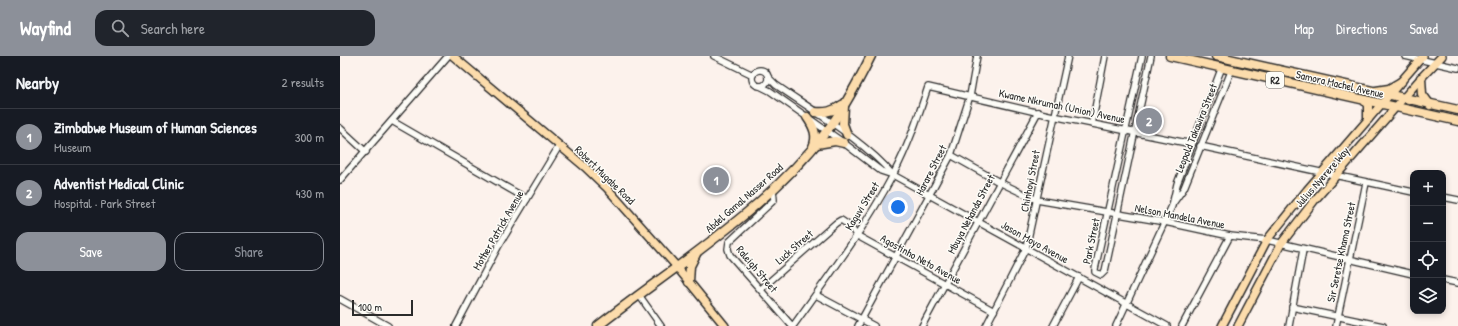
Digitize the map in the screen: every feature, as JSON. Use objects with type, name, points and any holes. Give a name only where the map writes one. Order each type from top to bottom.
[{"type":"highway","name":"Abdel Gamal Nasser Road","points":[[598,326],[698,251],[773,189],[814,147],[830,128],[871,56]]},
{"type":"highway","name":"Samora Machel Avenue","points":[[1170,56],[1458,121]]},
{"type":"highway","name":"Samora Machel Avenue","points":[[1222,57],[1234,58],[1404,99],[1458,110]]},
{"type":"highway","points":[[1421,78],[1422,94],[1430,105]]},
{"type":"highway","points":[[1370,91],[1389,89],[1401,82]]},
{"type":"highway","points":[[1365,101],[1368,106],[1368,119]]},
{"type":"highway","points":[[815,112],[824,113],[834,110],[844,104]]},
{"type":"highway","points":[[807,117],[813,125],[815,135],[814,147],[846,139],[843,124],[844,104]]},
{"type":"highway","points":[[690,282],[690,266],[698,251]]},
{"type":"main road","name":"Robert Mugabe Road","points":[[453,56],[560,146],[607,188],[690,282],[725,326]]},
{"type":"main road","name":"Julius Nyerere Way","points":[[1238,326],[1281,244],[1434,62],[1442,56]]},
{"type":"main road","name":"Leopold Takawira Street","points":[[1222,57],[1222,67]]},
{"type":"main road","name":"Leopold Takawira Street","points":[[1232,69],[1234,58]]},
{"type":"main road","name":"Julius Nyerere Way","points":[[1222,326],[1266,240],[1421,58]]},
{"type":"street","points":[[340,180],[366,152],[448,56]]},
{"type":"street","points":[[714,56],[753,75]]},
{"type":"street","name":"Harare Street","points":[[858,326],[951,155],[970,96],[977,56]]},
{"type":"street","name":"Chinhoyi Street","points":[[986,326],[1026,248],[1053,116],[1068,56]]},
{"type":"street","points":[[1092,124],[1105,56]]},
{"type":"street","name":"Park Street","points":[[1142,56],[1124,130],[1095,269],[1095,272],[1098,275],[1101,275],[1105,271],[1116,213],[1151,56]]},
{"type":"street","points":[[1405,56],[1421,58],[1458,68]]},
{"type":"street","name":"Leopold Takawira Street","points":[[1172,206],[1177,184],[1222,67]]},
{"type":"street","name":"Leopold Takawira Street","points":[[1116,326],[1128,304],[1172,206],[1184,188],[1232,69]]},
{"type":"street","points":[[753,75],[756,72],[761,71],[776,85],[815,112],[830,128]]},
{"type":"street","points":[[753,75],[753,82],[770,91],[807,117],[830,128]]},
{"type":"street","points":[[760,86],[765,84],[768,77]]},
{"type":"street","name":"Kwame Nkrumah (Union) Avenue","points":[[928,87],[1053,116],[1192,144]]},
{"type":"street","name":"Kaguvi Street","points":[[793,326],[816,295],[856,235],[893,175],[917,122],[928,87]]},
{"type":"street","name":"Mbuya Nehanda Street","points":[[922,326],[1038,112]]},
{"type":"street","points":[[392,121],[527,199]]},
{"type":"street","points":[[340,128],[366,152]]},
{"type":"street","name":"Jason Moyo Avenue","points":[[830,128],[846,139],[881,171],[893,175],[1167,326]]},
{"type":"street","name":"Mother Patrick Avenue","points":[[456,326],[527,199],[560,146]]},
{"type":"street","points":[[1200,146],[1410,191]]},
{"type":"street","name":"Nelson Mandela Avenue","points":[[951,155],[999,182],[1037,200],[1165,222],[1230,236],[1266,240],[1303,250],[1350,259],[1410,273]]},
{"type":"street","name":"Sir Seretse Khama Street","points":[[1336,326],[1366,183]]},
{"type":"street","name":"Raleigh Street","points":[[773,189],[774,200],[737,234],[728,245],[730,256],[793,326]]},
{"type":"street","points":[[1446,198],[1458,200]]},
{"type":"street","name":"Agostinho Neto Avenue","points":[[841,220],[850,226],[856,235],[994,311]]},
{"type":"street","name":"Luck Street","points":[[761,290],[841,220]]},
{"type":"street","points":[[1182,326],[1230,236]]},
{"type":"street","points":[[1289,326],[1303,250]]},
{"type":"street","points":[[1053,326],[1079,277]]},
{"type":"street","points":[[1446,281],[1458,283]]},
{"type":"street","points":[[639,295],[661,326]]},
{"type":"street","points":[[816,295],[874,326]]},
{"type":"street","points":[[340,299],[388,326]]},
{"type":"street","points":[[1292,307],[1383,326]]},
{"type":"place","name":"Adventist Medical Clinic","points":[[1149,121]]},
{"type":"place","name":"Zimbabwe Museum of Human Sciences","points":[[716,180]]}]
